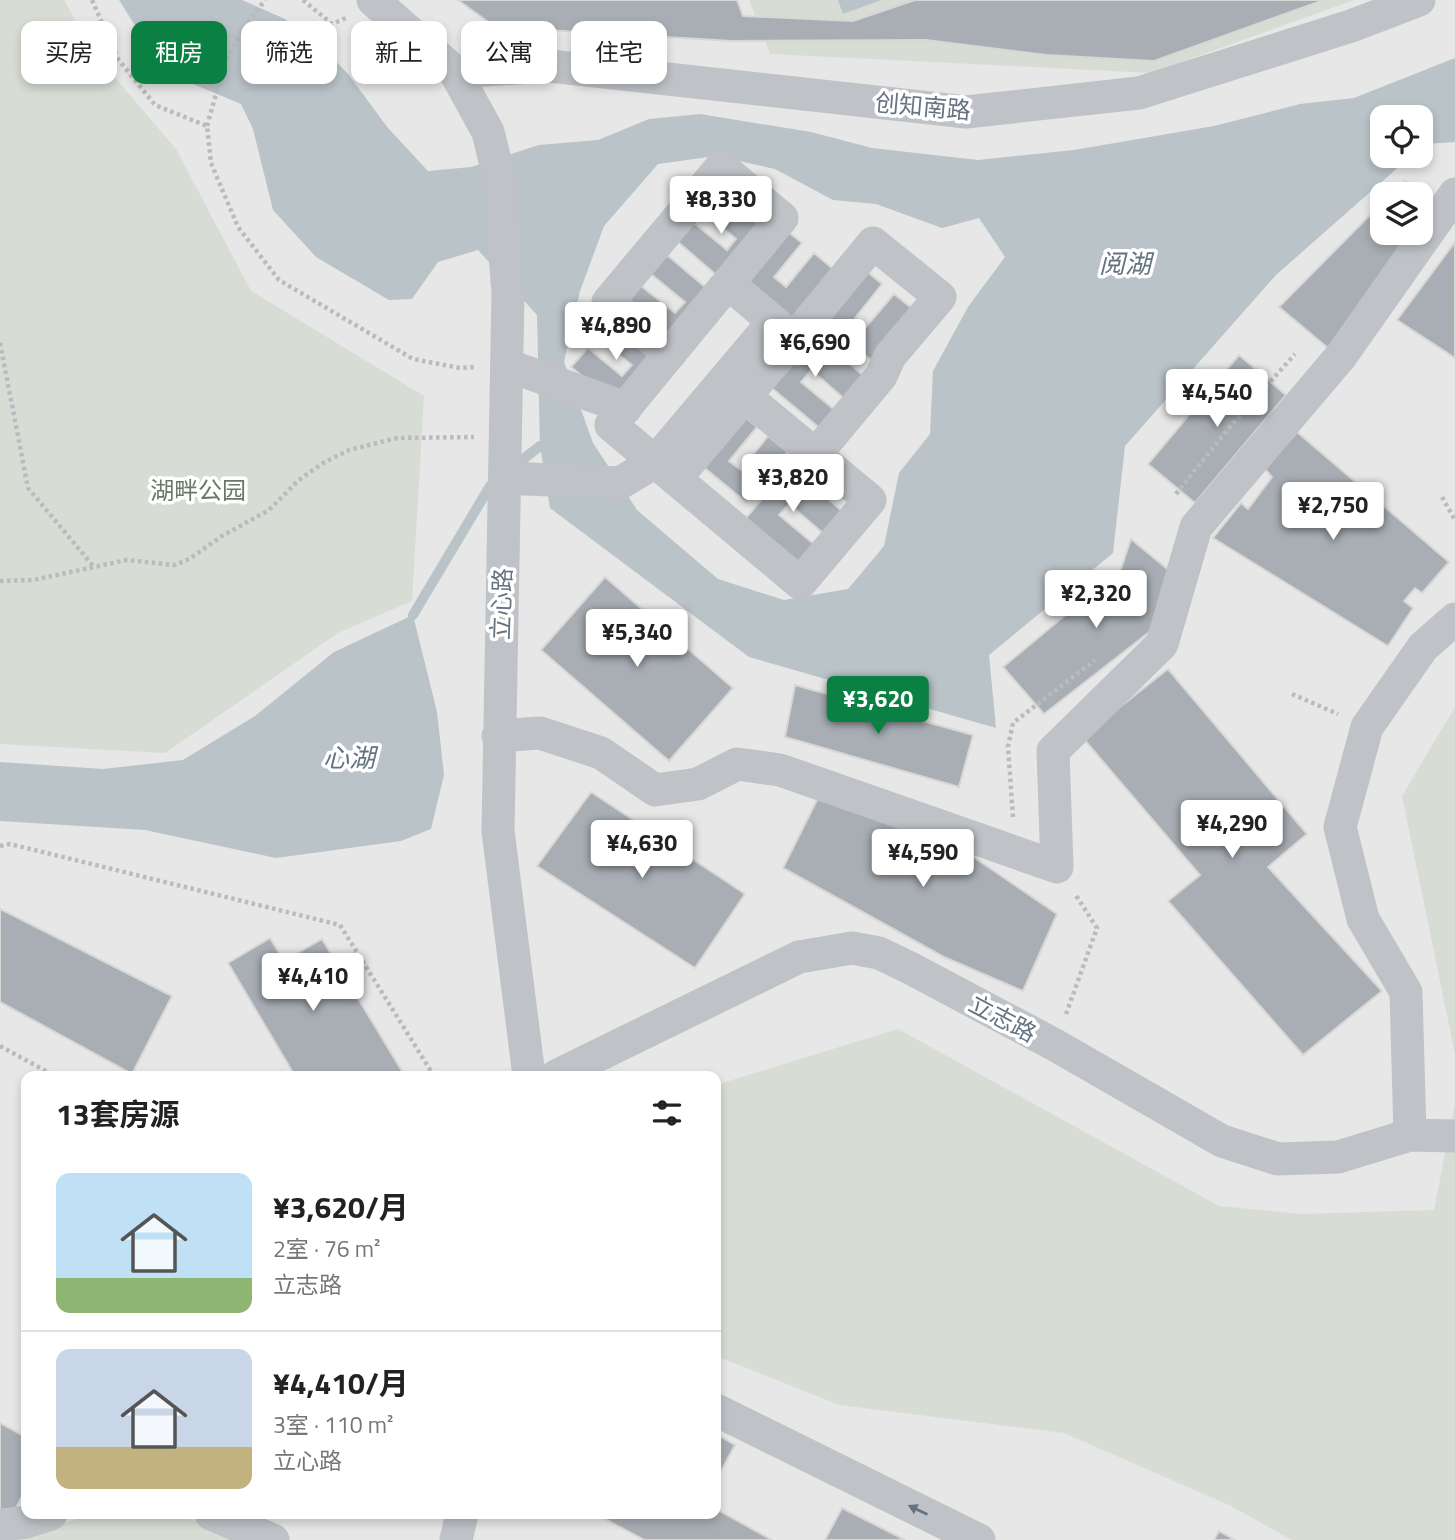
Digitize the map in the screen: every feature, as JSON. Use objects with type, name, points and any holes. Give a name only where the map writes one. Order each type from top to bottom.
[{"type":"street","name":"创知南路","points":[[557,67],[966,112],[1139,93],[1351,26],[1419,0]]},
{"type":"street","name":"立心路","points":[[375,2],[461,64]]},
{"type":"street","name":"立心路","points":[[474,84],[498,173],[507,278],[498,831],[528,1071]]},
{"type":"street","points":[[670,354],[608,302],[721,167],[782,218],[626,408],[611,425],[800,583],[870,499],[746,396]]},
{"type":"street","points":[[498,736],[540,733],[601,753],[655,790],[698,784],[737,764],[780,770],[1057,867],[1053,751],[1162,644],[1196,527],[1341,356],[1455,194]]},
{"type":"street","points":[[665,471],[779,337],[873,243],[940,297],[890,356],[881,376],[816,454]]},
{"type":"street","points":[[728,283],[779,337]]},
{"type":"street","points":[[505,478],[620,483],[665,471],[746,396],[779,337]]},
{"type":"street","points":[[507,365],[626,408]]},
{"type":"street","points":[[1410,1135],[1406,992],[1363,919],[1340,827],[1367,727],[1423,647],[1455,619]]},
{"type":"street","name":"立志路","points":[[566,1071],[799,957],[852,947],[879,953],[1055,1045],[1222,1141],[1278,1159],[1339,1157],[1410,1135],[1455,1136]]},
{"type":"street","points":[[721,1412],[979,1540]]},
{"type":"street","points":[[0,1525],[35,1519]]},
{"type":"street","points":[[226,1519],[273,1540]]},
{"type":"street","points":[[456,1540],[461,1519]]},
{"type":"path","points":[[92,0],[118,59],[155,104],[207,126]]},
{"type":"path","points":[[264,0],[225,62],[207,126],[211,163],[238,227],[279,280],[413,359],[460,368],[507,365]]},
{"type":"path","points":[[303,0],[332,24],[375,2]]},
{"type":"path","points":[[0,343],[28,488],[94,567]]},
{"type":"path","points":[[1174,498],[1229,428],[1300,349]]},
{"type":"path","points":[[0,581],[33,580],[127,560],[176,565],[270,509],[299,480],[323,463],[349,450],[397,439],[506,437]]},
{"type":"path","points":[[1442,497],[1455,520]]},
{"type":"path","points":[[1014,827],[1008,746],[1013,723],[1104,653]]},
{"type":"path","points":[[1292,694],[1367,727]]},
{"type":"path","points":[[0,846],[10,844],[340,925],[432,1071]]},
{"type":"path","points":[[1055,1045],[1097,928],[1057,867]]},
{"type":"path","points":[[0,1046],[46,1071]]},
{"type":"shaded area","points":[[0,0],[1455,0],[1455,1540],[0,1540]]},
{"type":"green space","name":"湖畔公园","points":[[0,0],[64,0],[76,21],[21,21],[21,84],[117,84],[117,80],[176,149],[251,291],[424,396],[412,601],[338,633],[165,753],[0,744]]},
{"type":"green space","points":[[749,0],[1354,0],[1151,73],[770,54]]},
{"type":"green space","points":[[1455,707],[1455,1054],[1402,796]]},
{"type":"green space","points":[[898,1029],[1219,1206],[1301,1214],[1434,1210],[1455,1104],[1455,1540],[1292,1540],[1229,1505],[1064,1433],[839,1405],[721,1358],[721,1083]]},
{"type":"green space","points":[[78,1519],[189,1519],[244,1540],[0,1540],[27,1535]]},
{"type":"water","name":"阅湖","points":[[119,0],[242,0],[285,19],[288,21],[241,21],[241,84],[337,84],[337,63],[351,78],[351,84],[355,84],[388,128],[428,171],[471,167],[539,145],[598,140],[649,119],[700,114],[811,132],[872,148],[978,160],[1074,150],[1214,126],[1300,104],[1354,98],[1455,58],[1455,142],[1433,143],[1433,105],[1370,105],[1370,168],[1397,168],[1382,182],[1370,182],[1370,192],[1276,275],[1125,446],[1113,553],[989,655],[996,728],[749,657],[550,508],[540,446],[537,315],[478,250],[438,262],[412,299],[389,300],[316,257],[273,210],[253,129],[241,104],[193,84],[227,84],[227,21],[132,21]],"holes":[[[716,156],[775,169],[833,200],[876,204],[942,228],[979,218],[1005,257],[968,307],[933,371],[930,434],[899,473],[884,546],[848,589],[784,600],[718,579],[637,510],[593,443],[564,362],[580,291],[604,226],[658,164]]]},
{"type":"water","points":[[838,0],[881,0],[843,14]]},
{"type":"water","name":"心湖","points":[[413,615],[437,712],[444,775],[431,829],[401,841],[276,858],[145,830],[0,821],[0,762],[103,769],[183,760],[255,716],[334,652]]},
{"type":"building","points":[[458,0],[737,0],[743,16],[853,21],[915,0],[1324,0],[1154,61],[1046,55],[926,40],[732,41],[667,37],[667,21],[571,21],[571,31],[557,31],[557,21],[487,21]]},
{"type":"building","points":[[719,191],[763,228],[721,279],[677,241],[693,222],[727,250],[736,239],[702,210]]},
{"type":"building","points":[[1433,202],[1439,207],[1433,214]]},
{"type":"building","points":[[1370,215],[1370,245],[1409,245],[1328,348],[1279,307]]},
{"type":"building","points":[[782,227],[802,243],[774,277],[786,287],[814,253],[833,269],[791,319],[741,277]]},
{"type":"building","points":[[1455,242],[1455,358],[1397,320]]},
{"type":"building","points":[[667,255],[711,292],[670,342],[625,305],[641,286],[675,313],[685,302],[651,274]]},
{"type":"building","points":[[863,268],[882,284],[855,318],[866,327],[894,294],[914,310],[871,360],[821,318]]},
{"type":"building","points":[[613,317],[658,355],[617,404],[571,367],[588,348],[622,376],[632,365],[597,337]]},
{"type":"building","points":[[812,332],[865,377],[846,400],[811,370],[801,382],[837,412],[822,430],[767,384]]},
{"type":"building","points":[[1239,355],[1286,395],[1195,503],[1148,464]]},
{"type":"building","points":[[737,410],[757,427],[729,461],[741,470],[768,436],[788,452],[746,502],[695,460]]},
{"type":"building","points":[[1297,432],[1449,562],[1422,593],[1415,588],[1404,601],[1413,608],[1388,646],[1213,538],[1241,503],[1248,509],[1272,477],[1265,469]]},
{"type":"building","points":[[790,466],[843,512],[824,534],[789,504],[779,515],[816,546],[800,565],[746,518]]},
{"type":"building","points":[[1131,539],[1177,577],[1166,619],[1044,714],[1003,667],[1121,569]]},
{"type":"building","points":[[605,577],[733,688],[669,761],[541,650]]},
{"type":"building","points":[[1168,669],[1307,834],[1268,867],[1382,991],[1303,1055],[1168,901],[1200,875],[1082,737]]},
{"type":"building","points":[[795,685],[973,735],[959,787],[785,737]]},
{"type":"building","points":[[591,792],[745,894],[695,968],[537,866]]},
{"type":"building","points":[[819,796],[931,828],[1057,914],[1023,991],[944,957],[783,868]]},
{"type":"building","points":[[0,909],[172,996],[134,1071],[126,1071],[0,1002]]},
{"type":"building","points":[[270,938],[284,961],[322,939],[402,1071],[292,1071],[228,963]]},
{"type":"building","points":[[0,1423],[21,1434],[21,1498],[12,1516],[0,1510]]},
{"type":"building","points":[[721,1437],[735,1445],[721,1471]]},
{"type":"building","points":[[842,1508],[905,1540],[825,1540]]},
{"type":"building","points":[[721,1512],[772,1540],[644,1540],[605,1519],[721,1519]]},
{"type":"building","points":[[1219,1531],[1235,1540],[1214,1540]]},
{"type":"waterway","points":[[512,468],[540,446]]},
{"type":"waterway","points":[[413,615],[490,486],[495,482]]}]
